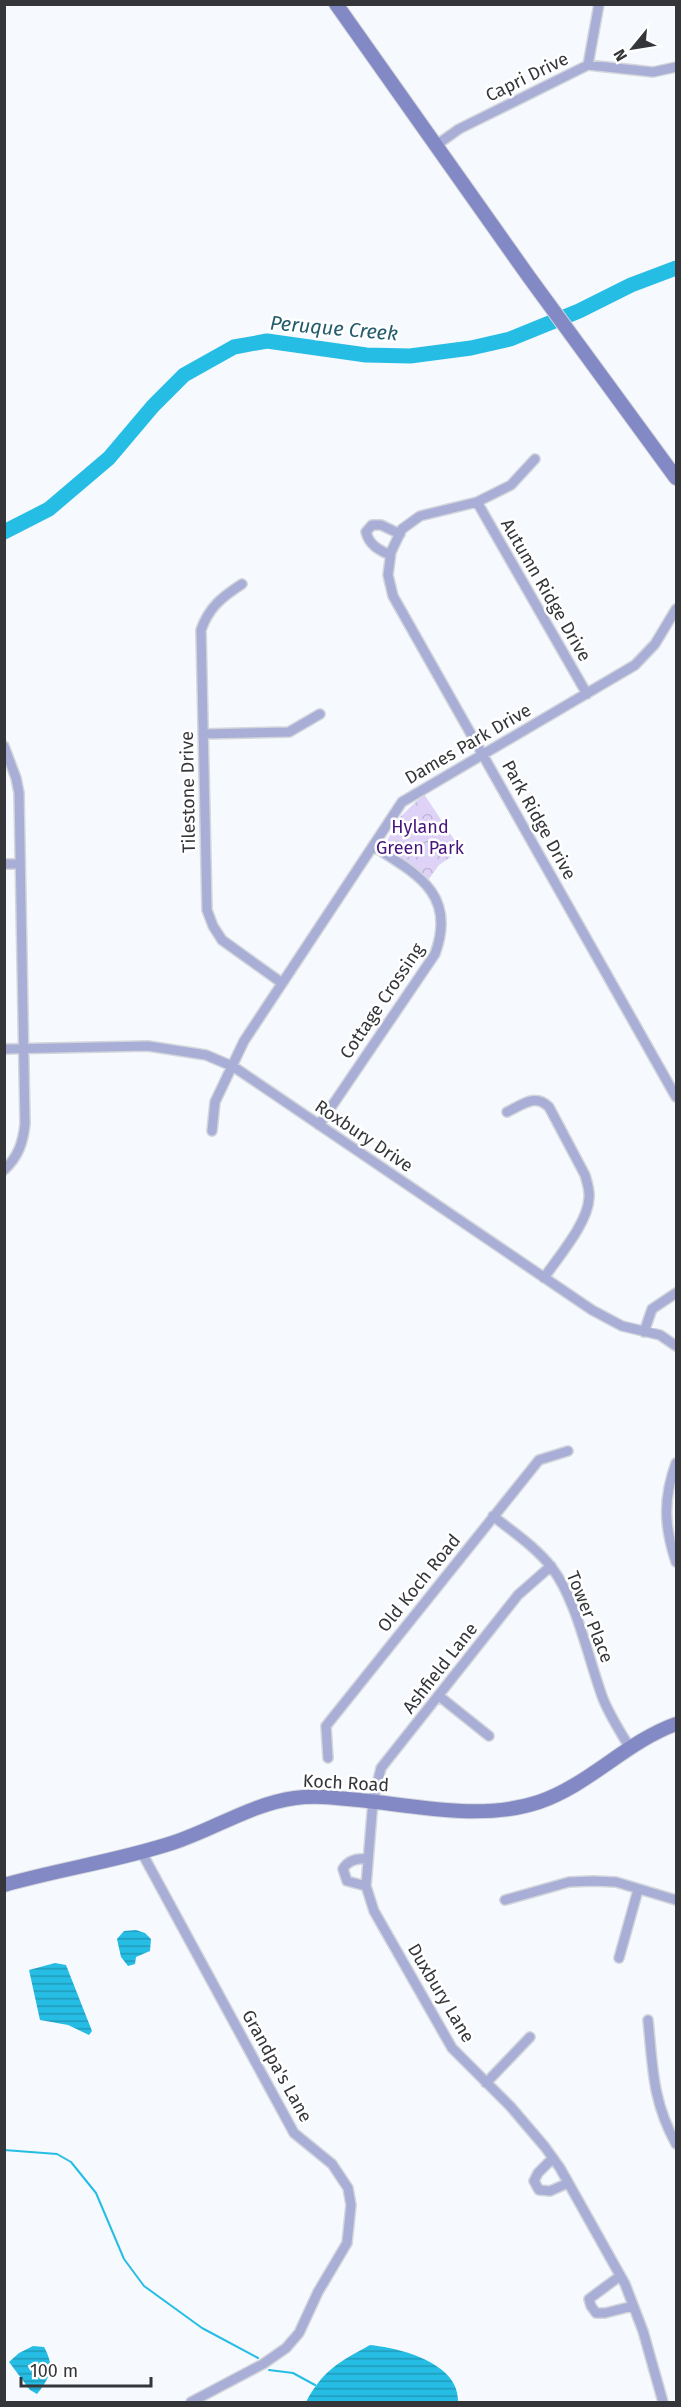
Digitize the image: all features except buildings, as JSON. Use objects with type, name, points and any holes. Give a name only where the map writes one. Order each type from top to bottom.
[{"type":"street","points":[[336,4],[435,146],[676,478]]},
{"type":"street","points":[[588,65],[599,4]]},
{"type":"street","name":"Capri Drive","points":[[435,146],[459,129],[588,65],[653,72],[676,67]]},
{"type":"street","name":"Park Ridge Drive","points":[[535,459],[512,485],[477,502],[420,516],[402,529],[390,555],[388,575],[393,596],[676,1097]]},
{"type":"street","name":"Autumn Ridge Drive","points":[[477,502],[587,694]]},
{"type":"street","points":[[390,555],[378,550],[370,542],[366,532],[372,525],[381,525],[400,534]]},
{"type":"street","name":"Tilestone Drive","points":[[242,584],[218,600],[206,615],[201,630],[207,910],[222,940],[282,983]]},
{"type":"street","name":"Dames Park Drive","points":[[212,1131],[215,1102],[234,1067],[244,1041],[402,802],[627,670],[646,656],[676,609]]},
{"type":"street","points":[[203,734],[289,732],[320,714]]},
{"type":"street","points":[[4,746],[19,793],[24,1049],[24,1136],[12,1163],[4,1170]]},
{"type":"street","name":"Cottage Crossing","points":[[319,1125],[435,954],[442,931],[440,909],[429,886],[415,872],[373,846]]},
{"type":"street","points":[[4,864],[20,864]]},
{"type":"street","name":"Roxbury Drive","points":[[4,1049],[148,1047],[206,1055],[234,1067],[605,1317],[622,1326],[660,1335],[676,1346]]},
{"type":"street","points":[[507,1112],[530,1100],[543,1102],[549,1107],[580,1165],[588,1186],[590,1199],[585,1216],[544,1278]]},
{"type":"street","points":[[644,1332],[652,1309],[676,1293]]},
{"type":"street","name":"Old Koch Road","points":[[328,1758],[326,1726],[539,1460],[568,1451]]},
{"type":"street","points":[[676,1463],[665,1516],[670,1545],[676,1562]]},
{"type":"street","name":"Tower Place","points":[[494,1516],[536,1550],[551,1566],[569,1599],[603,1698],[630,1748]]},
{"type":"street","name":"Ashfield Lane","points":[[373,1802],[381,1768],[518,1595],[551,1566]]},
{"type":"street","points":[[439,1696],[489,1736]]},
{"type":"street","name":"Koch Road","points":[[4,1885],[142,1853],[206,1831],[248,1811],[296,1798],[326,1797],[448,1810],[499,1811],[538,1802],[578,1785],[630,1748],[676,1724]]},
{"type":"street","name":"Duxbury Lane","points":[[373,1802],[366,1886],[374,1911],[452,2048],[521,2118],[553,2158],[568,2183],[620,2276],[643,2331],[663,2403]]},
{"type":"street","name":"Grandpa's Lane","points":[[142,1853],[294,2133],[332,2164],[348,2188],[351,2205],[351,2226],[347,2243],[318,2292],[299,2333],[286,2348],[263,2364],[191,2403]]},
{"type":"street","points":[[366,1886],[347,1881],[343,1869],[346,1864],[356,1859],[368,1858]]},
{"type":"street","points":[[505,1900],[569,1882],[616,1882],[676,1900]]},
{"type":"street","points":[[619,1958],[638,1890]]},
{"type":"street","points":[[648,2020],[656,2098],[664,2122],[675,2138]]},
{"type":"street","points":[[486,2083],[530,2037]]},
{"type":"street","points":[[553,2158],[538,2173],[534,2181],[539,2190],[550,2191],[568,2183]]},
{"type":"street","points":[[620,2276],[590,2299],[591,2306],[596,2313],[633,2307]]},
{"type":"green space","name":"Hyland Green Park","points":[[424,794],[461,850],[439,865],[429,879],[388,850],[387,841],[400,817]]},
{"type":"water","points":[[136,1930],[145,1933],[151,1939],[150,1951],[136,1957],[135,1964],[128,1966],[121,1957],[117,1939],[124,1931]]},
{"type":"water","points":[[55,1963],[66,1965],[92,2031],[89,2035],[68,2025],[40,2020],[29,1970]]},
{"type":"water","points":[[370,2345],[412,2354],[439,2368],[456,2388],[458,2402],[306,2402],[326,2374]]},
{"type":"water","points":[[33,2346],[44,2347],[50,2360],[50,2371],[46,2382],[37,2394],[30,2390],[9,2362],[19,2353]]},
{"type":"waterway","name":"Peruque Creek","points":[[4,532],[49,509],[109,458],[153,406],[184,375],[234,347],[267,341],[366,355],[410,356],[471,348],[510,339],[579,311],[631,285],[676,268]]},
{"type":"waterway","points":[[4,2150],[57,2154],[71,2162],[96,2193],[124,2259],[144,2286],[202,2328],[258,2358]]},
{"type":"waterway","points":[[269,2370],[293,2373],[315,2385]]}]
